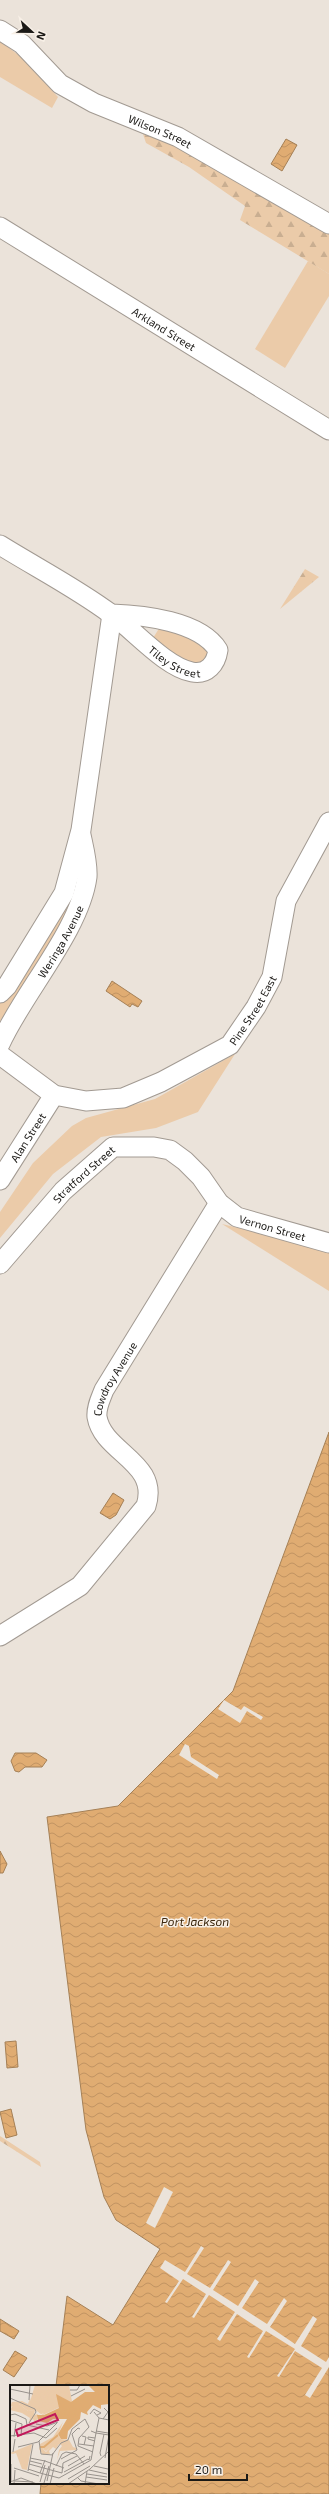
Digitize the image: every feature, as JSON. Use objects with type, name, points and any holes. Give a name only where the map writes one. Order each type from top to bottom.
[{"type":"street","name":"Wilson Street","points":[[0,30],[22,44],[60,84],[94,103],[178,137],[329,224]]},
{"type":"street","name":"Arkland Street","points":[[0,227],[329,430]]},
{"type":"street","name":"Tiley Street","points":[[0,545],[112,614],[146,645],[190,672],[206,671],[215,661],[218,650],[214,644],[179,625],[161,618],[112,614]]},
{"type":"street","name":"Weringa Avenue","points":[[0,993],[7,986],[64,893],[80,830],[112,614]]},
{"type":"street","name":"Pine Street East","points":[[54,1095],[86,1102],[123,1098],[161,1082],[230,1045],[256,1007],[272,977],[286,901],[329,822]]},
{"type":"street","name":"Weringa Avenue","points":[[0,1044],[12,1018],[80,906],[87,877],[80,830]]},
{"type":"street","points":[[0,1055],[54,1095]]},
{"type":"street","name":"Alan Street","points":[[0,1180],[54,1095]]},
{"type":"street","name":"Stratford Street","points":[[0,1264],[63,1191],[113,1147],[154,1147],[170,1150],[185,1161],[201,1177],[220,1203]]},
{"type":"street","name":"Vernon Street","points":[[220,1203],[237,1217],[329,1243]]},
{"type":"street","name":"Cowdroy Avenue","points":[[0,1636],[80,1586],[146,1506],[150,1493],[148,1482],[138,1468],[102,1429],[97,1416],[99,1403],[104,1390],[220,1203]]},
{"type":"green space","points":[[0,41],[21,57],[58,97],[52,108],[0,77]]},
{"type":"green space","points":[[143,134],[172,144],[329,234],[329,274],[240,220],[245,206],[189,167],[146,143]]},
{"type":"green space","points":[[308,261],[329,274],[329,296],[285,368],[255,349]]},
{"type":"green space","points":[[305,569],[319,577],[280,609]]},
{"type":"green space","points":[[163,622],[211,644],[202,669],[150,643]]},
{"type":"green space","points":[[76,887],[62,923],[44,957],[23,990],[0,1021],[0,1000]]},
{"type":"green space","points":[[235,1054],[198,1112],[156,1128],[101,1137],[53,1174],[0,1238],[0,1212],[33,1163],[72,1126],[86,1118],[155,1099]]},
{"type":"green space","points":[[222,1224],[329,1250],[329,1291]]},
{"type":"green space","points":[[0,2136],[40,2162],[41,2167],[0,2141]]},
{"type":"water","points":[[286,139],[297,145],[282,171],[271,164]]},
{"type":"water","points":[[112,981],[142,1001],[138,1007],[132,1004],[130,1007],[106,991]]},
{"type":"water","name":"Port Jackson","points":[[329,1432],[329,2494],[40,2494],[41,2484],[109,2484],[109,2385],[56,2385],[67,2296],[113,2325],[160,2249],[116,2220],[104,2197],[86,2130],[47,1817],[118,1806],[233,1691]]},
{"type":"water","points":[[113,1493],[124,1500],[116,1515],[110,1519],[100,1513]]},
{"type":"water","points":[[15,1753],[36,1753],[47,1760],[42,1767],[25,1767],[19,1772],[15,1771],[11,1761]]},
{"type":"water","points":[[0,1851],[7,1864],[3,1873],[0,1873]]},
{"type":"water","points":[[16,2041],[18,2067],[7,2068],[5,2042]]},
{"type":"water","points":[[11,2109],[17,2135],[6,2138],[0,2112]]},
{"type":"water","points":[[0,2319],[19,2331],[14,2339],[0,2331]]},
{"type":"water","points":[[15,2351],[27,2358],[14,2377],[3,2370]]},
{"type":"pier","points":[[224,1700],[241,1710],[244,1706],[263,1717],[261,1720],[247,1711],[240,1723],[218,1709]]},
{"type":"pier","points":[[185,1744],[189,1746],[191,1757],[219,1775],[217,1779],[179,1755]]},
{"type":"pier","points":[[164,2187],[173,2192],[155,2228],[146,2223]]},
{"type":"pier","points":[[201,2246],[204,2248],[187,2274],[210,2288],[228,2260],[231,2262],[213,2290],[238,2306],[255,2279],[259,2282],[242,2308],[267,2324],[284,2298],[287,2301],[270,2327],[295,2344],[313,2316],[317,2319],[301,2346],[326,2362],[329,2357],[329,2367],[310,2398],[305,2395],[322,2368],[295,2351],[279,2377],[277,2376],[295,2349],[266,2331],[249,2358],[247,2357],[263,2331],[237,2314],[220,2341],[217,2339],[235,2312],[209,2295],[194,2318],[192,2317],[206,2294],[183,2279],[167,2303],[165,2302],[179,2281],[160,2268],[165,2260],[185,2272]]}]
